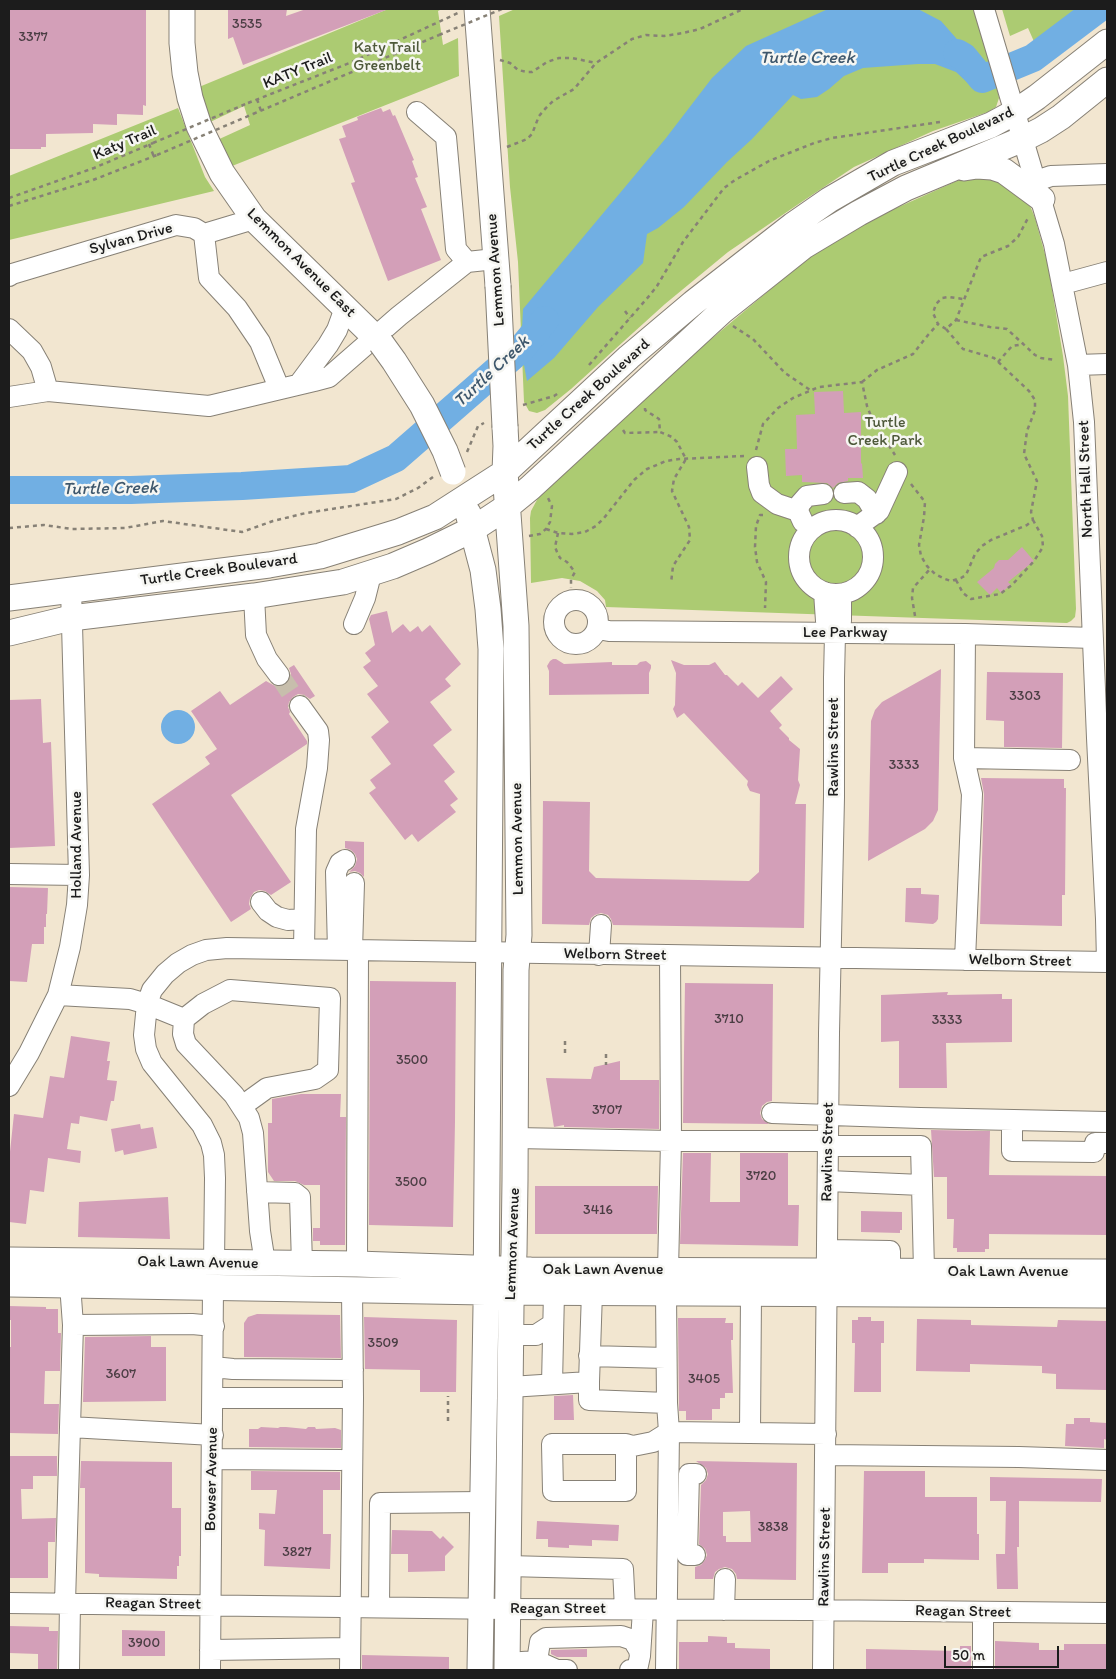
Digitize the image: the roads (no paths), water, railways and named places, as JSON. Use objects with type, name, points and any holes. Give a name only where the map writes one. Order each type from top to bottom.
[{"type":"main road","name":"Lemmon Avenue East","points":[[182,9],[182,43],[190,98],[199,126],[222,173],[254,219],[378,340],[422,405],[453,467]]},
{"type":"main road","name":"Lemmon Avenue","points":[[469,10],[498,286],[506,415],[505,472],[516,626],[518,953],[507,1667]]},
{"type":"main road","name":"Turtle Creek Boulevard","points":[[9,598],[320,556],[420,524],[464,499],[505,472],[629,357],[793,225],[829,200],[893,163],[991,124],[1012,104],[1107,42]]},
{"type":"main road","name":"Turtle Creek Boulevard","points":[[9,632],[71,618],[254,596],[342,582],[371,574],[428,552],[473,529],[508,506],[530,488],[721,312],[804,246],[906,188],[1023,139],[1061,117],[1105,84]]},
{"type":"main road","points":[[947,172],[977,166],[992,167],[1004,171],[1018,180],[1035,199]]},
{"type":"main road","points":[[506,415],[527,427],[550,430]]},
{"type":"main road","name":"Lemmon Avenue","points":[[453,467],[473,529],[483,570],[491,649],[486,1280],[480,1670]]},
{"type":"main road","points":[[249,567],[254,596]]},
{"type":"main road","name":"Oak Lawn Avenue","points":[[9,1260],[214,1275],[352,1289],[512,1280],[667,1282],[751,1293],[828,1271],[1107,1295]]},
{"type":"main road","name":"Oak Lawn Avenue","points":[[9,1284],[70,1284],[214,1275],[265,1263],[357,1264],[486,1280]]},
{"type":"main road","name":"Oak Lawn Avenue","points":[[512,1280],[554,1292],[592,1292],[667,1282],[828,1271],[1107,1272]]},
{"type":"street","name":"North Hall Street","points":[[984,9],[1023,139],[1035,199],[1054,244],[1078,365],[1098,570],[1093,638],[1102,738],[1107,962]]},
{"type":"street","points":[[417,112],[446,137],[456,249],[467,262]]},
{"type":"street","points":[[1035,199],[1050,176],[1107,174]]},
{"type":"street","points":[[254,219],[204,234],[209,278],[237,308],[289,386]]},
{"type":"street","name":"Sylvan Drive","points":[[9,276],[176,225],[194,228],[204,234]]},
{"type":"street","points":[[9,396],[48,391],[209,406],[329,376],[378,340],[399,316],[467,262],[495,259]]},
{"type":"street","points":[[1063,284],[1107,272]]},
{"type":"street","points":[[289,386],[328,345],[337,330],[345,308]]},
{"type":"street","points":[[9,329],[32,351],[41,367],[48,391]]},
{"type":"street","points":[[1078,365],[1107,364]]},
{"type":"street","points":[[756,461],[759,486],[762,493],[777,504],[798,511]]},
{"type":"street","points":[[857,526],[880,511],[897,472]]},
{"type":"street","points":[[844,493],[858,492],[867,499],[876,514]]},
{"type":"street","points":[[808,533],[798,511],[800,504],[806,496],[823,494]]},
{"type":"street","points":[[831,520],[849,522],[857,526],[869,539],[872,548],[873,566],[865,582],[858,588],[833,593],[809,582],[800,566],[800,548],[808,533],[815,527],[831,520]]},
{"type":"street","points":[[354,624],[365,598],[371,574]]},
{"type":"street","name":"Holland Avenue","points":[[9,1086],[29,1053],[58,995],[70,947],[77,905],[79,875],[70,589]]},
{"type":"street","name":"Rawlins Street","points":[[823,1670],[835,634],[841,622],[833,593]]},
{"type":"street","points":[[254,596],[256,635],[268,659],[279,675]]},
{"type":"street","name":"Lee Parkway","points":[[598,629],[609,631],[965,634],[1093,638]]},
{"type":"street","points":[[965,634],[964,758],[972,794],[965,960]]},
{"type":"street","points":[[300,706],[318,732],[319,740],[317,768],[306,829],[304,949]]},
{"type":"street","points":[[964,758],[1070,760]]},
{"type":"street","points":[[345,860],[340,863],[336,872],[358,998],[357,1264]]},
{"type":"street","points":[[9,874],[79,875]]},
{"type":"street","points":[[349,950],[354,883]]},
{"type":"street","points":[[261,902],[268,911],[277,917],[288,920],[304,919]]},
{"type":"street","points":[[600,925],[600,955]]},
{"type":"street","name":"Welborn Street","points":[[147,1004],[152,990],[165,974],[178,963],[206,950],[227,948],[1107,962]]},
{"type":"street","points":[[666,1670],[669,1432],[666,1358],[671,1141],[670,956]]},
{"type":"street","points":[[265,1263],[260,1231],[254,1133],[249,1118],[234,1095],[186,1044],[183,1034],[184,1019],[203,1004],[230,990],[330,998],[358,998]]},
{"type":"street","points":[[58,995],[130,999],[184,1019]]},
{"type":"street","points":[[242,1106],[267,1088],[315,1079],[328,1070],[330,998]]},
{"type":"street","name":"Bowser Avenue","points":[[147,1004],[144,1035],[146,1050],[152,1063],[202,1125],[211,1143],[214,1155],[210,1670]]},
{"type":"street","points":[[772,1113],[1107,1122]]},
{"type":"street","points":[[1012,1120],[1012,1151],[1094,1152],[1095,1143],[1107,1143]]},
{"type":"street","points":[[516,1138],[921,1146],[924,1271]]},
{"type":"street","points":[[828,1181],[922,1185]]},
{"type":"street","points":[[257,1192],[295,1193],[300,1197],[302,1264]]},
{"type":"street","points":[[69,1670],[67,1603],[73,1324],[70,1284]]},
{"type":"street","points":[[350,1670],[353,1398],[352,1289]]},
{"type":"street","points":[[552,1384],[554,1292]]},
{"type":"street","points":[[592,1292],[589,1400],[667,1403]]},
{"type":"street","points":[[750,1433],[751,1293]]},
{"type":"street","points":[[73,1324],[192,1324],[214,1326]]},
{"type":"street","points":[[511,1335],[536,1335],[553,1324]]},
{"type":"street","points":[[589,1356],[666,1358]]},
{"type":"street","points":[[213,1367],[233,1369],[353,1370]]},
{"type":"street","points":[[510,1386],[588,1382]]},
{"type":"street","points":[[213,1398],[353,1398]]},
{"type":"street","points":[[70,1427],[213,1435]]},
{"type":"street","points":[[626,1444],[634,1446],[653,1442],[669,1432],[826,1434]]},
{"type":"street","points":[[826,1455],[1107,1460]]},
{"type":"street","points":[[212,1459],[341,1460]]},
{"type":"street","points":[[695,1555],[688,1555],[692,1515],[689,1474],[696,1474]]},
{"type":"street","points":[[379,1607],[380,1503],[483,1502]]},
{"type":"street","points":[[508,1566],[624,1569],[634,1610],[635,1663]]},
{"type":"street","points":[[724,1610],[725,1579]]},
{"type":"street","name":"Reagan Street","points":[[9,1603],[482,1609],[1107,1613]]},
{"type":"street","points":[[983,1612],[983,1670]]},
{"type":"street","points":[[537,1661],[540,1642],[546,1638],[627,1637],[637,1644],[635,1663]]},
{"type":"street","points":[[210,1650],[350,1648]]},
{"type":"street","points":[[507,1667],[537,1661],[557,1670],[567,1670]]},
{"type":"water","name":"Turtle Creek","points":[[828,9],[918,9],[941,21],[963,46],[988,91],[972,87],[956,72],[935,64],[918,64],[863,68],[844,76],[817,97],[801,99],[793,95],[684,207],[658,228],[647,234],[643,263],[598,307],[554,358],[527,381],[521,349],[523,309],[666,138],[712,78],[746,46]]},
{"type":"water","points":[[178,710],[190,715],[195,727],[190,739],[178,744],[166,739],[161,727],[166,715]]},
{"type":"waterway","name":"Turtle Creek","points":[[957,53],[964,57],[982,79],[1033,58],[1098,9]]},
{"type":"waterway","name":"Turtle Creek","points":[[9,490],[131,490],[242,486],[351,479],[396,458],[521,349],[545,320]]},
{"type":"tunnel","points":[[279,675],[300,706]]},
{"type":"park label","name":"Katy Trail Greenbelt","points":[[387,57]]},
{"type":"park label","name":"Turtle Creek Park","points":[[885,432]]}]
